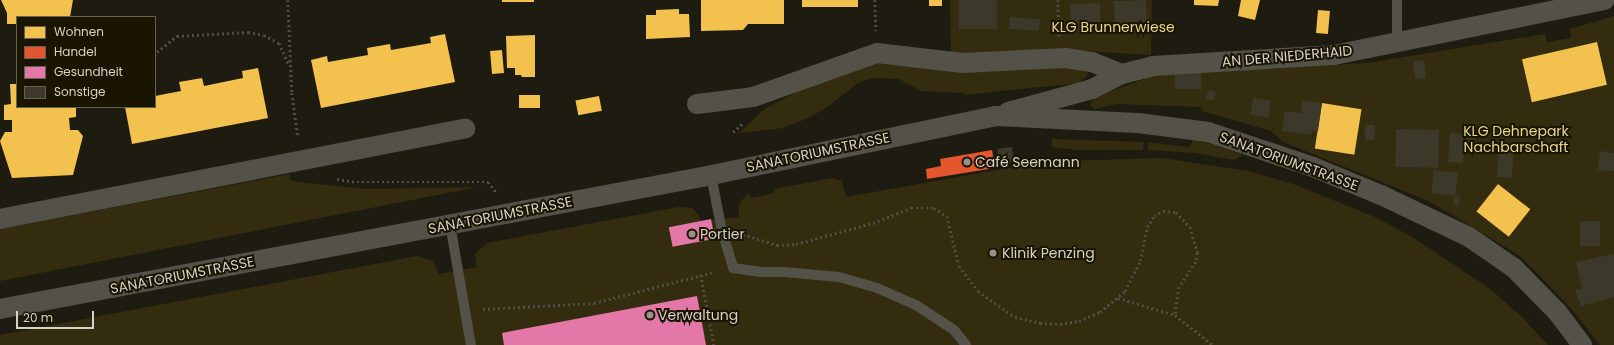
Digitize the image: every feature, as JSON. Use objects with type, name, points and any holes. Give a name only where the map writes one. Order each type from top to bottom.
[{"type":"street","name":"AN DER NIEDERHAID","points":[[996,116],[1092,89],[1122,74],[1153,66],[1334,55],[1604,0]]},
{"type":"street","points":[[697,104],[753,97],[877,53],[962,63],[1059,58],[1092,62],[1122,74]]},
{"type":"street","name":"SANATORIUMSTRASSE","points":[[0,309],[711,175],[996,116],[1138,123],[1208,132],[1313,167],[1381,195],[1469,237],[1514,268],[1558,313],[1582,345]]},
{"type":"street","points":[[0,219],[302,162],[465,129]]},
{"type":"lane","points":[[1397,0],[1397,42]]},
{"type":"lane","points":[[711,175],[722,231],[733,268],[760,272],[784,272],[839,277],[877,288],[916,305],[954,330],[966,345]]},
{"type":"lane","points":[[450,224],[471,345]]},
{"type":"path","points":[[288,0],[290,66],[302,162]]},
{"type":"path","points":[[875,0],[877,53]]},
{"type":"path","points":[[1058,0],[1059,58]]},
{"type":"path","points":[[157,52],[177,36],[248,32],[264,35],[279,43],[290,66]]},
{"type":"path","points":[[333,179],[357,182],[488,182],[513,213]]},
{"type":"path","points":[[722,231],[785,246],[873,223],[912,208],[934,208],[947,216],[959,266],[989,300],[1015,317],[1049,324],[1079,321],[1100,312],[1126,291],[1133,280],[1140,261],[1147,227],[1154,216],[1163,211],[1176,212],[1190,227],[1198,253],[1196,262],[1179,287],[1175,316]]},
{"type":"path","points":[[465,310],[594,303],[701,274],[733,268]]},
{"type":"path","points":[[701,274],[714,345]]},
{"type":"path","points":[[1117,298],[1175,316],[1213,345]]},
{"type":"green space","name":"KLG Brunnerwiese","points":[[950,0],[1152,0],[1151,55],[1062,50],[951,55]]},
{"type":"green space","name":"KLG Dehnepark Nachbarschaft","points":[[1614,16],[1614,345],[1600,345],[1569,306],[1520,256],[1431,202],[1283,142],[1271,131],[1202,111],[1201,107],[1115,104],[1095,109],[1090,105],[1093,100],[1109,92],[1156,75],[1367,63],[1545,34],[1547,42],[1571,38],[1570,29]]},
{"type":"green space","points":[[870,61],[1063,66],[1087,71],[1088,75],[1079,83],[964,95],[963,93],[921,91],[899,79],[873,78],[859,82],[826,108],[806,119],[783,128],[739,133],[763,110],[827,76]]},
{"type":"green space","points":[[1052,139],[1144,142],[1143,150],[1077,150],[1052,147]]},
{"type":"green space","points":[[1194,139],[1243,155],[1234,160],[1195,153],[1148,150],[1148,142],[1189,147]]},
{"type":"green space","name":"Klinik Penzing","points":[[1162,158],[1248,171],[1293,184],[1375,217],[1414,238],[1489,288],[1522,317],[1548,345],[0,345],[0,335],[417,256],[433,261],[439,274],[477,267],[475,254],[487,243],[679,207],[692,208],[699,215],[701,221],[739,217],[739,204],[746,195],[749,194],[751,198],[774,193],[774,189],[832,178],[842,181],[846,197],[1009,168],[1063,161]]},
{"type":"green space","points":[[290,174],[290,180],[299,182],[366,189],[478,187],[0,281],[0,229]]},
{"type":"building: Wohnen","points":[[1,0],[73,0],[70,16],[16,16],[16,24],[7,24],[7,13]]},
{"type":"building: Wohnen","points":[[502,0],[534,0],[534,2],[502,2]]},
{"type":"building: Wohnen","points":[[701,0],[784,0],[784,24],[748,24],[743,30],[701,31]]},
{"type":"building: Wohnen","points":[[802,0],[858,0],[858,7],[802,7]]},
{"type":"building: Wohnen","points":[[929,0],[942,0],[942,6],[929,6]]},
{"type":"building: Wohnen","points":[[1194,0],[1219,0],[1218,6],[1194,5]]},
{"type":"building: Wohnen","points":[[1241,0],[1260,0],[1255,20],[1238,16]]},
{"type":"building: Wohnen","points":[[679,9],[679,14],[689,14],[690,37],[646,39],[646,15],[656,15],[656,10]]},
{"type":"building: Wohnen","points":[[1318,10],[1330,11],[1328,34],[1316,33]]},
{"type":"building: Wohnen","points":[[445,34],[455,82],[321,108],[311,60],[327,56],[328,62],[368,55],[367,48],[390,44],[391,50],[431,43],[430,37]]},
{"type":"building: Wohnen","points":[[535,35],[535,77],[522,77],[521,75],[515,75],[515,68],[507,68],[506,36]]},
{"type":"building: Wohnen","points":[[1597,42],[1607,85],[1532,102],[1522,59]]},
{"type":"building: Wohnen","points":[[502,50],[504,73],[492,74],[490,51]]},
{"type":"building: Wohnen","points":[[258,68],[268,118],[132,144],[125,108],[156,108],[156,96],[181,91],[179,82],[202,78],[204,86],[243,78],[242,71]]},
{"type":"building: Wohnen","points":[[10,84],[16,84],[16,108],[76,108],[76,117],[69,118],[70,130],[78,130],[83,136],[73,175],[12,178],[0,141],[5,132],[12,132],[12,120],[4,120],[4,105],[11,104]]},
{"type":"building: Wohnen","points":[[519,95],[540,95],[540,108],[519,108]]},
{"type":"building: Wohnen","points":[[599,96],[602,111],[578,115],[575,101]]},
{"type":"building: Wohnen","points":[[1322,103],[1362,109],[1354,155],[1315,148]]},
{"type":"building: Wohnen","points":[[1498,184],[1530,209],[1509,237],[1476,212]]},
{"type":"building: Handel","name":"Café Seemann","points":[[992,150],[995,168],[927,179],[926,169],[941,166],[940,159]]},
{"type":"building: Gesundheit","name":"Portier","points":[[711,219],[715,239],[673,247],[669,227]]},
{"type":"building: Gesundheit","name":"Verwaltung","points":[[697,296],[706,345],[504,345],[502,333]]},
{"type":"building: Sonstige","points":[[959,0],[997,0],[997,29],[959,29]]},
{"type":"building: Sonstige","points":[[1146,0],[1147,31],[1115,32],[1114,1]]},
{"type":"building: Sonstige","points":[[1100,3],[1101,30],[1071,31],[1070,4]]},
{"type":"building: Sonstige","points":[[1010,17],[1040,19],[1039,31],[1009,29]]},
{"type":"building: Sonstige","points":[[1424,60],[1426,78],[1415,79],[1413,61]]},
{"type":"building: Sonstige","points":[[1175,72],[1201,72],[1201,89],[1175,89]]},
{"type":"building: Sonstige","points":[[1208,90],[1216,91],[1214,100],[1206,99]]},
{"type":"building: Sonstige","points":[[1253,98],[1271,101],[1268,118],[1250,115]]},
{"type":"building: Sonstige","points":[[1303,100],[1322,103],[1318,131],[1312,131],[1311,135],[1282,131],[1285,111],[1301,113]]},
{"type":"building: Sonstige","points":[[1365,125],[1375,125],[1375,140],[1365,140]]},
{"type":"building: Sonstige","points":[[1396,129],[1439,130],[1438,168],[1395,167]]},
{"type":"building: Sonstige","points":[[1475,129],[1476,139],[1467,140],[1466,130]]},
{"type":"building: Sonstige","points":[[1450,133],[1465,134],[1463,163],[1448,162]]},
{"type":"building: Sonstige","points":[[1012,147],[1014,163],[999,165],[997,149]]},
{"type":"building: Sonstige","points":[[1499,148],[1514,149],[1512,178],[1497,177]]},
{"type":"building: Sonstige","points":[[1600,151],[1614,153],[1614,171],[1598,170]]},
{"type":"building: Sonstige","points":[[1434,170],[1458,173],[1455,196],[1460,197],[1459,205],[1453,204],[1454,196],[1431,193]]},
{"type":"building: Sonstige","points":[[1580,221],[1600,221],[1600,246],[1580,246]]},
{"type":"building: Sonstige","points":[[1614,254],[1614,297],[1581,306],[1575,290],[1582,289],[1576,262]]},
{"type":"place","name":"Café Seemann","points":[[967,162]]},
{"type":"place","name":"Portier","points":[[692,234]]},
{"type":"place","name":"Klinik Penzing","points":[[993,253]]},
{"type":"place","name":"Verwaltung","points":[[650,315]]}]
